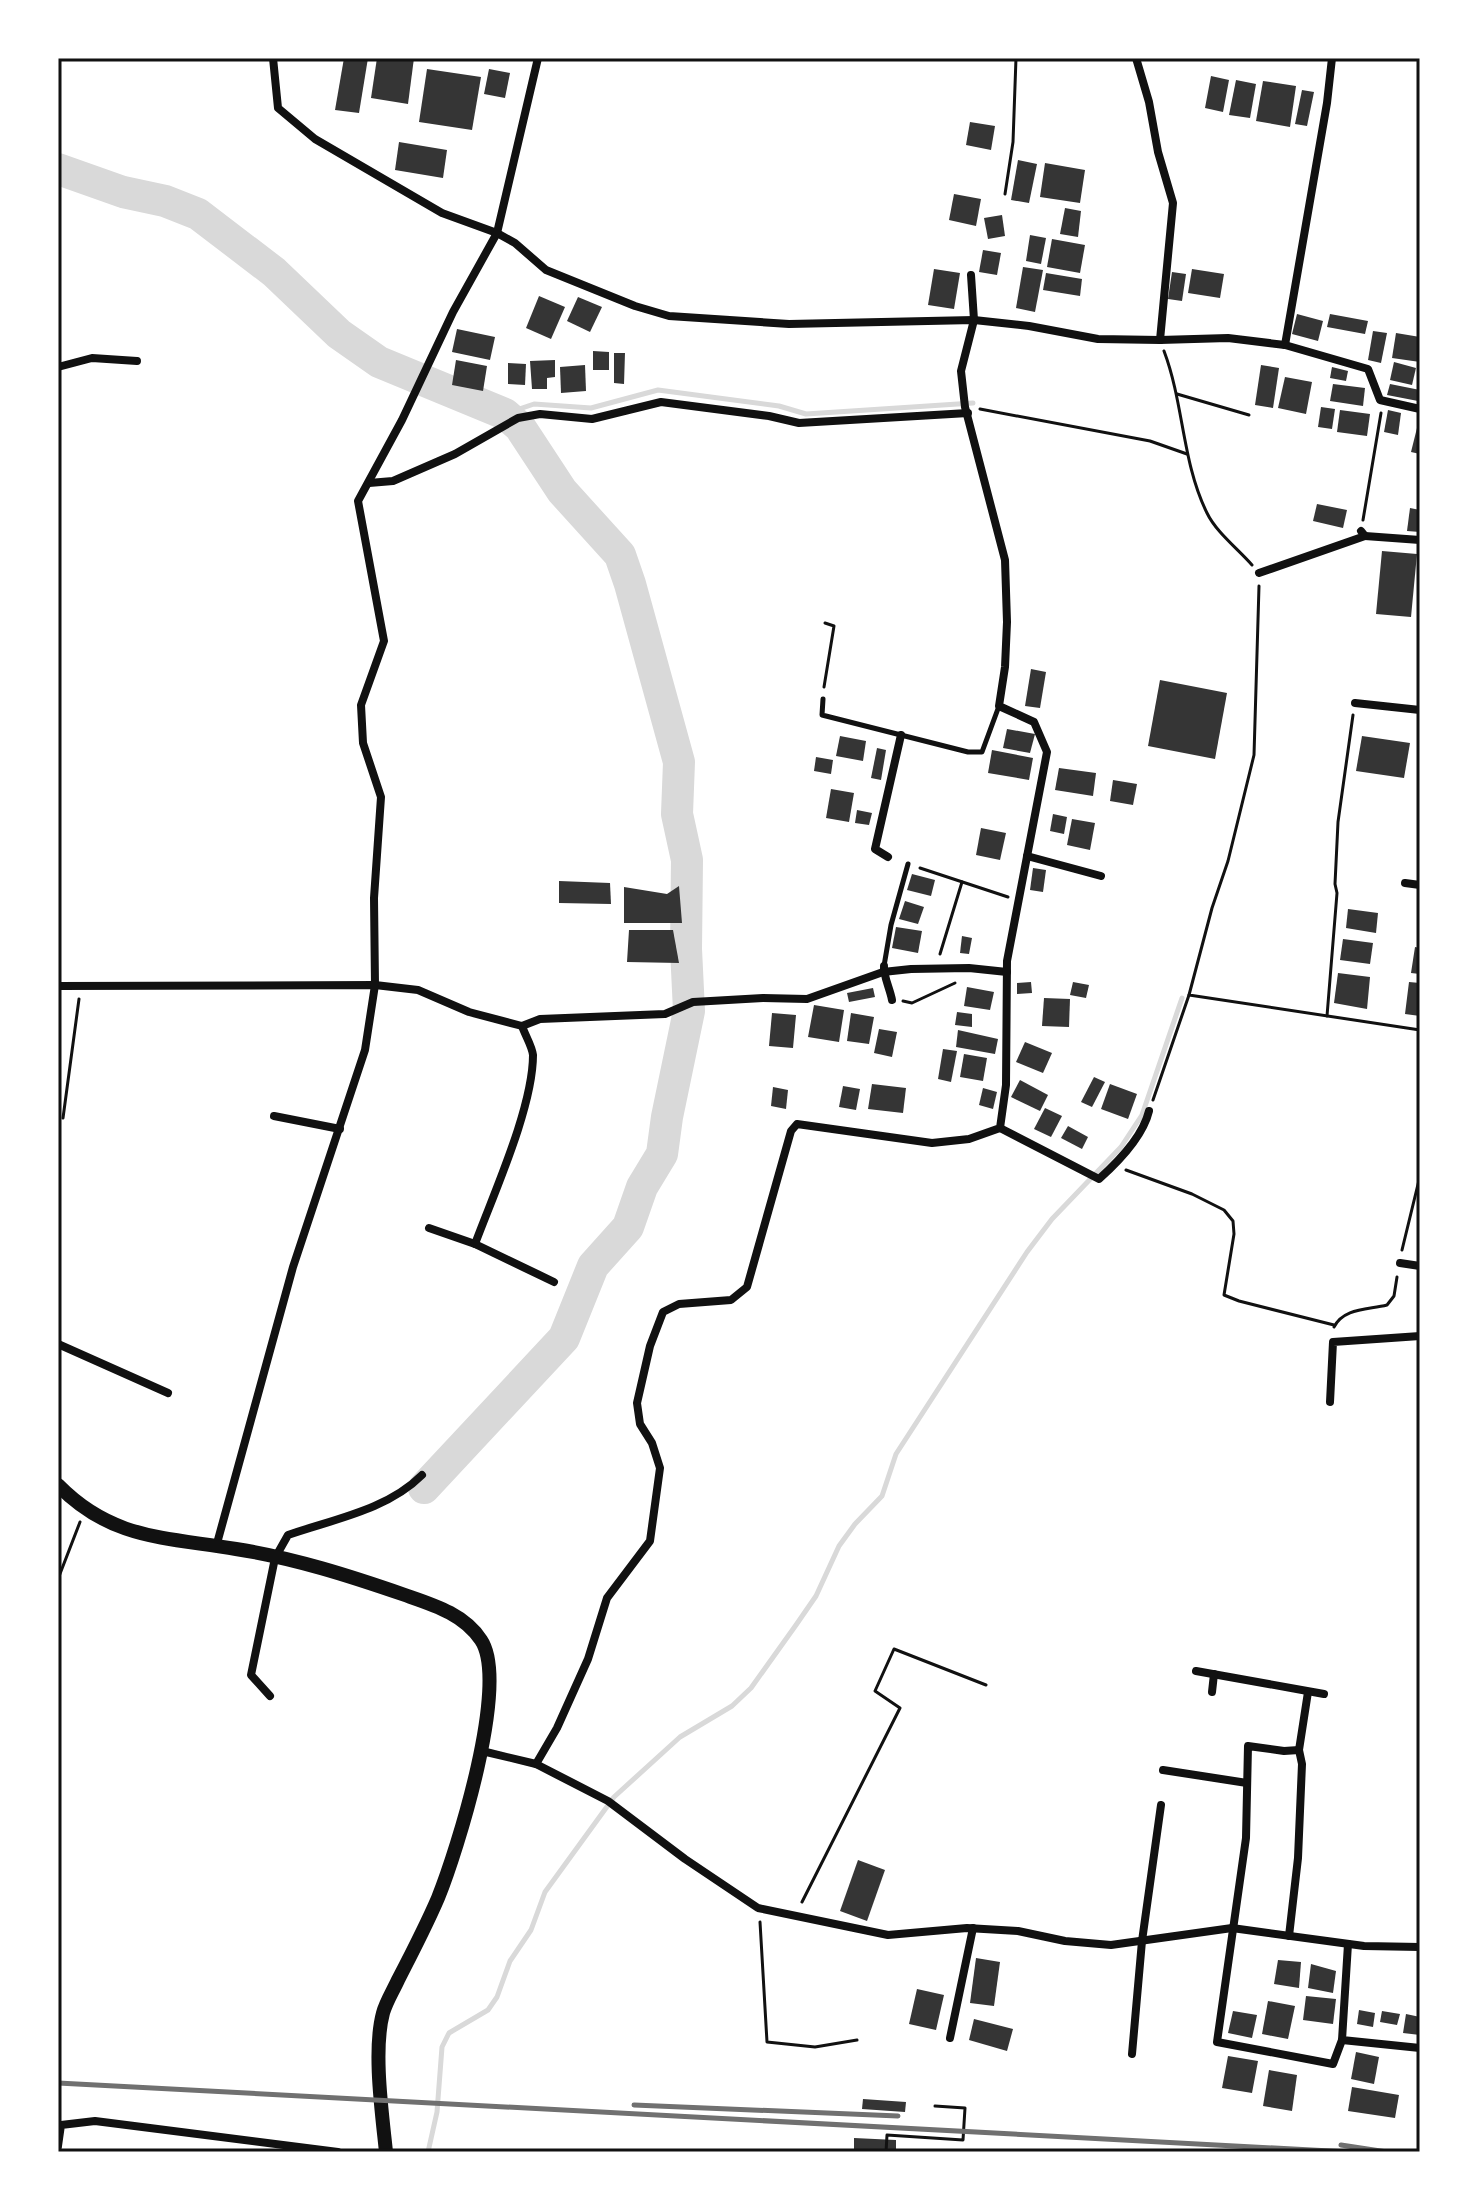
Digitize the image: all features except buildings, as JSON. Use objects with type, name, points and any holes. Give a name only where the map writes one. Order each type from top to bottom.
[{"type":"main road","points":[[58,1485],[85,1508],[137,1534],[275,1558],[361,1580],[433,1604],[468,1622],[484,1643],[489,1676],[482,1751],[438,1898],[384,2011],[380,2033],[386,2152]]},
{"type":"street","points":[[273,58],[278,108],[315,139],[442,213],[497,233],[515,243],[546,270],[635,306],[669,316],[789,324],[974,320],[1029,326],[1083,338],[1160,340],[1216,337],[1285,345],[1368,369],[1381,402],[1420,409]]},
{"type":"street","points":[[216,1547],[293,1267],[365,1050],[375,985],[374,898],[381,797],[363,743],[361,705],[384,641],[358,501],[480,259],[497,233],[538,58]]},
{"type":"street","points":[[1136,58],[1173,203],[1160,340]]},
{"type":"street","points":[[1285,345],[1332,58]]},
{"type":"street","points":[[971,275],[974,320],[961,371],[966,407],[1005,560],[1007,622],[999,706],[1034,722],[1047,752],[1007,972],[1006,1085],[1000,1128]]},
{"type":"street","points":[[58,367],[92,358],[137,361]]},
{"type":"street","points":[[369,483],[393,481],[455,454],[514,420],[540,414],[592,419],[661,402],[769,416],[799,423],[966,407]]},
{"type":"street","points":[[1259,573],[1363,534],[1420,540]]},
{"type":"street","points":[[1355,703],[1420,710]]},
{"type":"street","points":[[888,857],[875,849],[901,735]]},
{"type":"street","points":[[1027,856],[1101,876]]},
{"type":"street","points":[[1405,883],[1420,885]]},
{"type":"street","points":[[1008,897],[1019,900]]},
{"type":"street","points":[[58,986],[375,985],[418,990],[469,1012],[522,1026],[540,1019],[665,1014],[689,1003],[763,998],[807,999],[884,969],[939,965],[1007,972]]},
{"type":"street","points":[[964,978],[969,968]]},
{"type":"street","points":[[884,969],[892,1000]]},
{"type":"street","points":[[475,1244],[520,1120],[531,1073],[533,1052],[522,1026]]},
{"type":"street","points":[[536,1764],[557,1728],[588,1659],[607,1598],[650,1541],[660,1468],[652,1443],[640,1424],[637,1403],[650,1346],[663,1312],[679,1304],[731,1300],[747,1287],[791,1131],[797,1124],[932,1143],[969,1139],[1000,1128],[1099,1179],[1114,1165],[1146,1121],[1149,1111]]},
{"type":"street","points":[[274,1116],[340,1129]]},
{"type":"street","points":[[429,1228],[475,1244],[554,1282]]},
{"type":"street","points":[[1400,1263],[1420,1266]]},
{"type":"street","points":[[1330,1402],[1333,1342],[1420,1336]]},
{"type":"street","points":[[58,1344],[168,1393]]},
{"type":"street","points":[[270,1696],[251,1675],[275,1558],[288,1535],[365,1510],[405,1491],[422,1475]]},
{"type":"street","points":[[1196,1671],[1324,1694]]},
{"type":"street","points":[[1212,1692],[1214,1674]]},
{"type":"street","points":[[1289,1936],[1298,1858],[1302,1764],[1299,1750],[1308,1692]]},
{"type":"street","points":[[1299,1750],[1248,1746],[1246,1838],[1217,2042],[1333,2064],[1342,2040],[1348,1944]]},
{"type":"street","points":[[482,1751],[536,1764],[610,1802],[685,1859],[758,1908],[795,1916],[888,1935],[973,1928],[1018,1931],[1065,1941],[1111,1945],[1232,1928],[1348,1944],[1420,1947]]},
{"type":"street","points":[[1163,1770],[1247,1783]]},
{"type":"street","points":[[1132,2054],[1142,1941],[1161,1805]]},
{"type":"street","points":[[950,2038],[973,1928]]},
{"type":"street","points":[[1342,2040],[1420,2048]]},
{"type":"street","points":[[58,2146],[61,2125],[95,2121],[338,2152]]},
{"type":"lane","points":[[823,699],[822,715],[968,752],[982,752],[999,706]]},
{"type":"lane","points":[[884,969],[891,925],[908,864]]},
{"type":"path","points":[[1005,194],[1013,142],[1016,58]]},
{"type":"path","points":[[1149,1111],[1189,995],[1228,861],[1254,755],[1259,573],[1207,516],[1187,454],[1177,394],[1160,340]]},
{"type":"path","points":[[1177,394],[1249,415]]},
{"type":"path","points":[[1363,534],[1381,402]]},
{"type":"path","points":[[966,407],[1150,441],[1187,454]]},
{"type":"path","points":[[823,699],[834,626],[825,623]]},
{"type":"path","points":[[1327,1016],[1337,893],[1338,822],[1355,703]]},
{"type":"path","points":[[908,864],[1008,897]]},
{"type":"path","points":[[939,965],[962,882]]},
{"type":"path","points":[[892,1000],[912,1003],[964,978]]},
{"type":"path","points":[[63,1118],[80,986]]},
{"type":"path","points":[[1189,995],[1420,1030]]},
{"type":"path","points":[[1114,1165],[1192,1194],[1224,1210],[1233,1221],[1234,1234],[1224,1295],[1334,1325]]},
{"type":"path","points":[[1333,1342],[1334,1325],[1341,1316],[1387,1305],[1394,1296],[1420,1176]]},
{"type":"path","points":[[58,1579],[85,1508]]},
{"type":"path","points":[[795,1916],[900,1708],[875,1691],[894,1649],[986,1685]]},
{"type":"path","points":[[758,1908],[767,2042],[815,2047],[857,2040]]},
{"type":"path","points":[[886,2152],[887,2135],[963,2140],[965,2108],[935,2106]]},
{"type":"waterway","points":[[58,169],[198,214],[274,272],[339,334],[379,362],[505,414],[520,427],[562,491],[620,555],[630,584],[679,762],[677,814],[687,860],[689,1011],[662,1154],[642,1187],[628,1227],[593,1266],[564,1338],[424,1488]]},
{"type":"waterway","points":[[505,414],[534,404],[591,408],[658,390],[779,406],[806,414],[973,403]]},
{"type":"waterway","points":[[428,2152],[437,2112],[442,2047],[449,2033],[488,2010],[497,1997],[510,1961],[531,1930],[545,1892],[614,1797],[680,1737],[732,1706],[751,1688],[796,1625],[816,1596],[839,1546],[882,1496],[896,1454],[1027,1252],[1052,1219],[1121,1147],[1142,1115],[1182,998]]},
{"type":"railway","points":[[58,2083],[1349,2152]]},
{"type":"railway","points":[[634,2105],[898,2116]]},
{"type":"railway","points":[[1341,2145],[1387,2152]]}]
